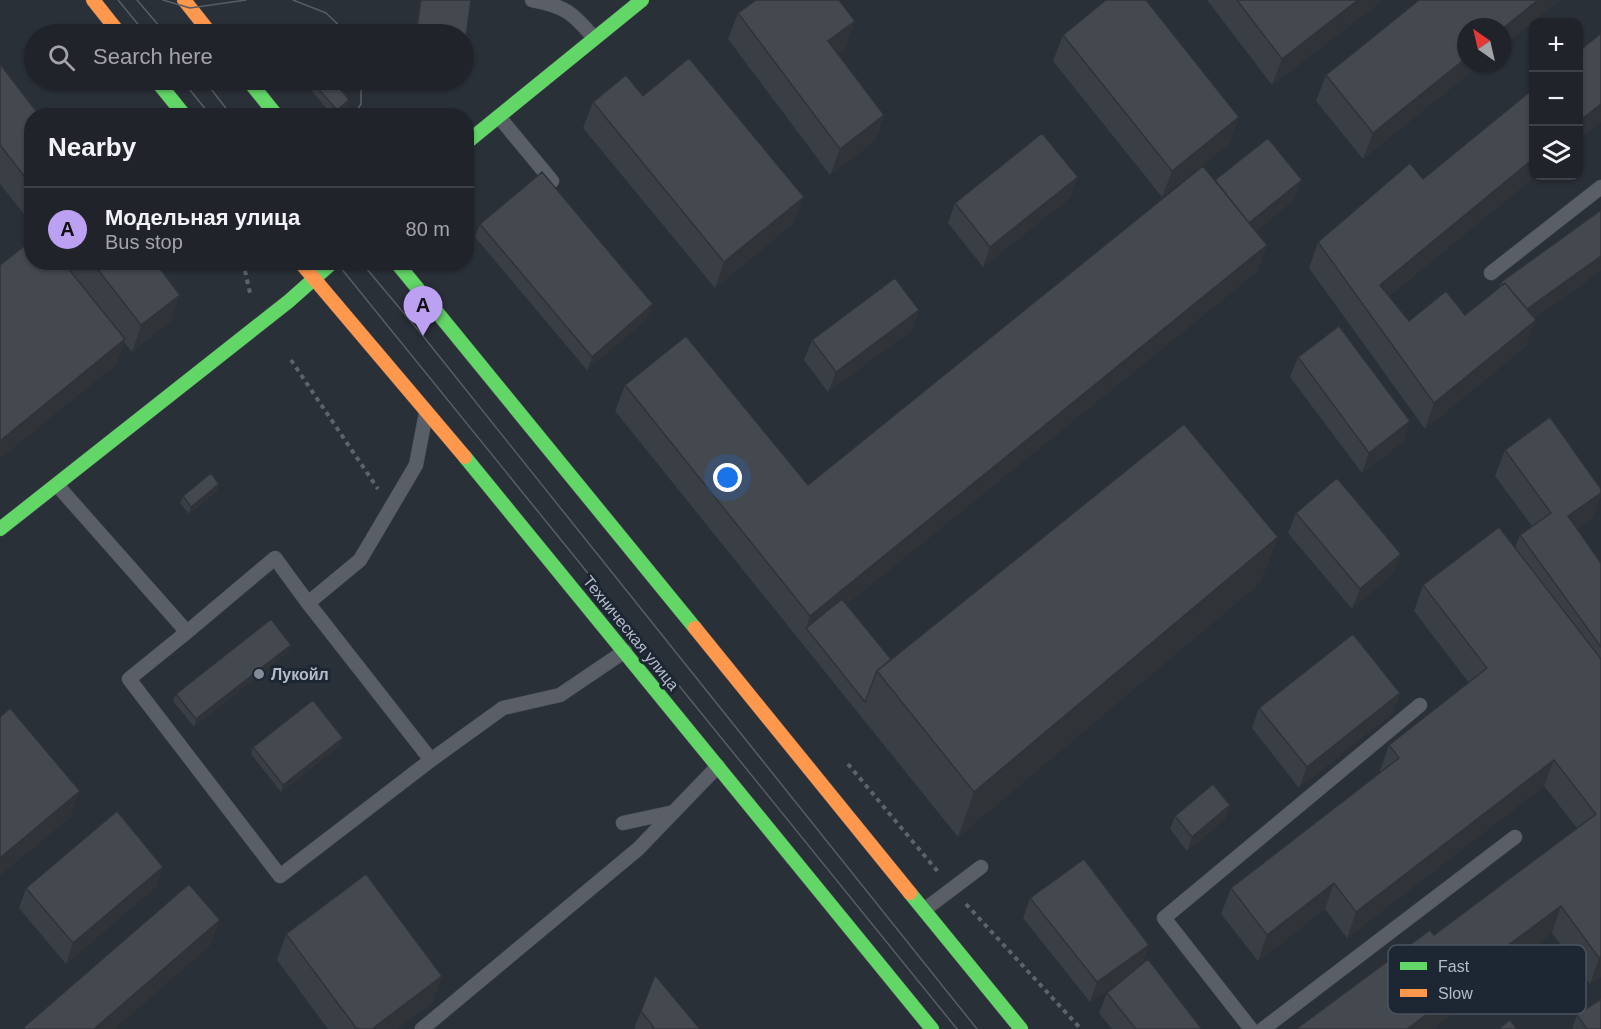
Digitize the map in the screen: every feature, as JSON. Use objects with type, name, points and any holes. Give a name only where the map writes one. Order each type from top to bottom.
[{"type":"main road","points":[[93,0],[112,24]]},
{"type":"main road","points":[[184,0],[204,24]]},
{"type":"main road","points":[[474,137],[642,0]]},
{"type":"main road","points":[[164,90],[179,108]]},
{"type":"main road","points":[[256,90],[271,108]]},
{"type":"main road","name":"Техническая улица","points":[[307,270],[626,651],[932,1029]]},
{"type":"main road","points":[[0,529],[325,270]]},
{"type":"main road","points":[[403,270],[1021,1029]]},
{"type":"lane","points":[[532,0],[550,3],[575,15],[594,38]]},
{"type":"lane","points":[[499,117],[552,181]]},
{"type":"lane","points":[[1491,273],[1601,187]]},
{"type":"lane","points":[[308,603],[360,560],[416,465],[427,411]]},
{"type":"lane","points":[[55,483],[187,632]]},
{"type":"lane","points":[[431,760],[275,558],[129,679],[280,876],[503,708],[560,695],[626,651]]},
{"type":"lane","points":[[1251,1029],[1164,918],[1420,705]]},
{"type":"lane","points":[[422,1029],[638,849],[718,766]]},
{"type":"lane","points":[[623,823],[674,812]]},
{"type":"lane","points":[[1263,1029],[1515,837]]},
{"type":"lane","points":[[924,910],[981,867]]},
{"type":"path","points":[[291,360],[390,508]]},
{"type":"building","points":[[421,0],[471,0],[468,24],[417,24]]},
{"type":"building","points":[[756,0],[839,0],[855,21],[828,41],[884,115],[840,149],[738,13]]},
{"type":"building","points":[[1106,0],[1146,0],[1239,117],[1172,171],[1063,35]]},
{"type":"building","points":[[1237,0],[1358,0],[1282,59]]},
{"type":"building","points":[[1419,0],[1538,0],[1511,22],[1511,18],[1457,18],[1457,65],[1373,133],[1326,75]]},
{"type":"building","points":[[1601,33],[1601,104],[1583,118],[1583,72],[1583,48]]},
{"type":"building","points":[[689,58],[804,197],[724,262],[593,102],[626,75],[643,96]]},
{"type":"building","points":[[0,64],[34,108],[24,108],[24,176],[0,145]]},
{"type":"building","points":[[319,90],[341,90],[349,100],[339,108],[335,108]]},
{"type":"building","points":[[1529,92],[1529,162],[1380,285],[1409,321],[1446,291],[1465,315],[1505,283],[1536,320],[1434,403],[1318,242],[1410,163],[1423,179]]},
{"type":"building","points":[[1042,133],[1078,177],[990,247],[955,203]]},
{"type":"building","points":[[1268,138],[1302,180],[1249,223],[1215,180]]},
{"type":"building","points":[[1203,166],[1267,245],[810,616],[625,385],[686,336],[808,485]]},
{"type":"building","points":[[542,172],[653,304],[592,357],[480,224]]},
{"type":"building","points":[[1601,210],[1601,256],[1527,309],[1505,283],[1503,285],[1501,282]]},
{"type":"building","points":[[24,246],[24,270],[69,270],[125,339],[0,441],[0,265]]},
{"type":"building","points":[[98,270],[161,270],[180,295],[141,325]]},
{"type":"building","points":[[895,278],[919,310],[836,372],[812,340]]},
{"type":"building","points":[[1339,326],[1410,421],[1369,453],[1298,357]]},
{"type":"building","points":[[1550,417],[1601,489],[1601,493],[1568,516],[1601,563],[1601,647],[1520,535],[1551,513],[1505,450]]},
{"type":"building","points":[[1184,424],[1278,537],[974,792],[877,671]]},
{"type":"building","points":[[211,473],[219,484],[191,507],[183,496]]},
{"type":"building","points":[[1337,478],[1401,554],[1360,589],[1296,513]]},
{"type":"building","points":[[1499,527],[1601,659],[1601,957],[1599,958],[1561,906],[1508,945],[1410,945],[1430,930],[1434,935],[1596,814],[1554,760],[1356,912],[1334,883],[1267,935],[1231,888],[1399,758],[1389,745],[1487,668],[1423,585]]},
{"type":"building","points":[[842,599],[891,659],[877,671],[865,702],[806,628]]},
{"type":"building","points":[[271,619],[291,645],[196,719],[176,694]]},
{"type":"building","points":[[1353,634],[1400,693],[1307,767],[1259,708]]},
{"type":"building","points":[[313,700],[343,738],[283,785],[253,747]]},
{"type":"building","points":[[10,708],[80,791],[0,858],[0,717]]},
{"type":"building","points":[[1213,784],[1230,805],[1192,837],[1175,816]]},
{"type":"building","points":[[117,811],[163,867],[73,943],[26,888]]},
{"type":"building","points":[[1084,859],[1149,945],[1097,982],[1030,898]]},
{"type":"building","points":[[366,874],[442,976],[372,1029],[357,1029],[286,934]]},
{"type":"building","points":[[189,884],[220,920],[94,1029],[25,1029],[24,1027]]},
{"type":"building","points":[[1148,959],[1201,1028],[1136,1029],[1107,993]]},
{"type":"building","points":[[1388,961],[1388,1014],[1427,1014],[1407,1029],[1296,1029]]},
{"type":"building","points":[[655,975],[700,1029],[655,1029],[641,1011]]},
{"type":"building","points":[[1601,999],[1601,1029],[1587,1029],[1577,1015],[1586,1014],[1586,1009]]},
{"type":"building","points":[[1510,1020],[1517,1029],[1498,1029]]},
{"type":"tram line","points":[[118,0],[138,24]]},
{"type":"tram line","points":[[137,0],[157,24]]},
{"type":"tram line","points":[[163,0],[190,8],[246,0]]},
{"type":"tram line","points":[[293,0],[326,13],[338,24]]},
{"type":"tram line","points":[[190,90],[205,108]]},
{"type":"tram line","points":[[212,90],[226,108]]},
{"type":"tram line","points":[[358,108],[361,104],[361,90]]},
{"type":"tram line","points":[[342,270],[957,1029]]},
{"type":"tram line","points":[[368,270],[423,336],[977,1029]]},
{"type":"traffic: fast","points":[[474,136],[642,0]]},
{"type":"traffic: fast","points":[[164,90],[179,108]]},
{"type":"traffic: fast","points":[[256,90],[271,108]]},
{"type":"traffic: fast","points":[[0,529],[289,301],[324,270]]},
{"type":"traffic: fast","points":[[403,270],[695,628]]},
{"type":"traffic: fast","points":[[465,457],[932,1029]]},
{"type":"traffic: fast","points":[[910,893],[1021,1029]]},
{"type":"traffic: slow","points":[[93,0],[112,24]]},
{"type":"traffic: slow","points":[[184,0],[203,24]]},
{"type":"traffic: slow","points":[[307,270],[465,457]]},
{"type":"traffic: slow","points":[[695,628],[910,893]]},
{"type":"place","name":"Модельная улица","points":[[423,336]]},
{"type":"place","name":"Лукойл","points":[[259,674]]}]
